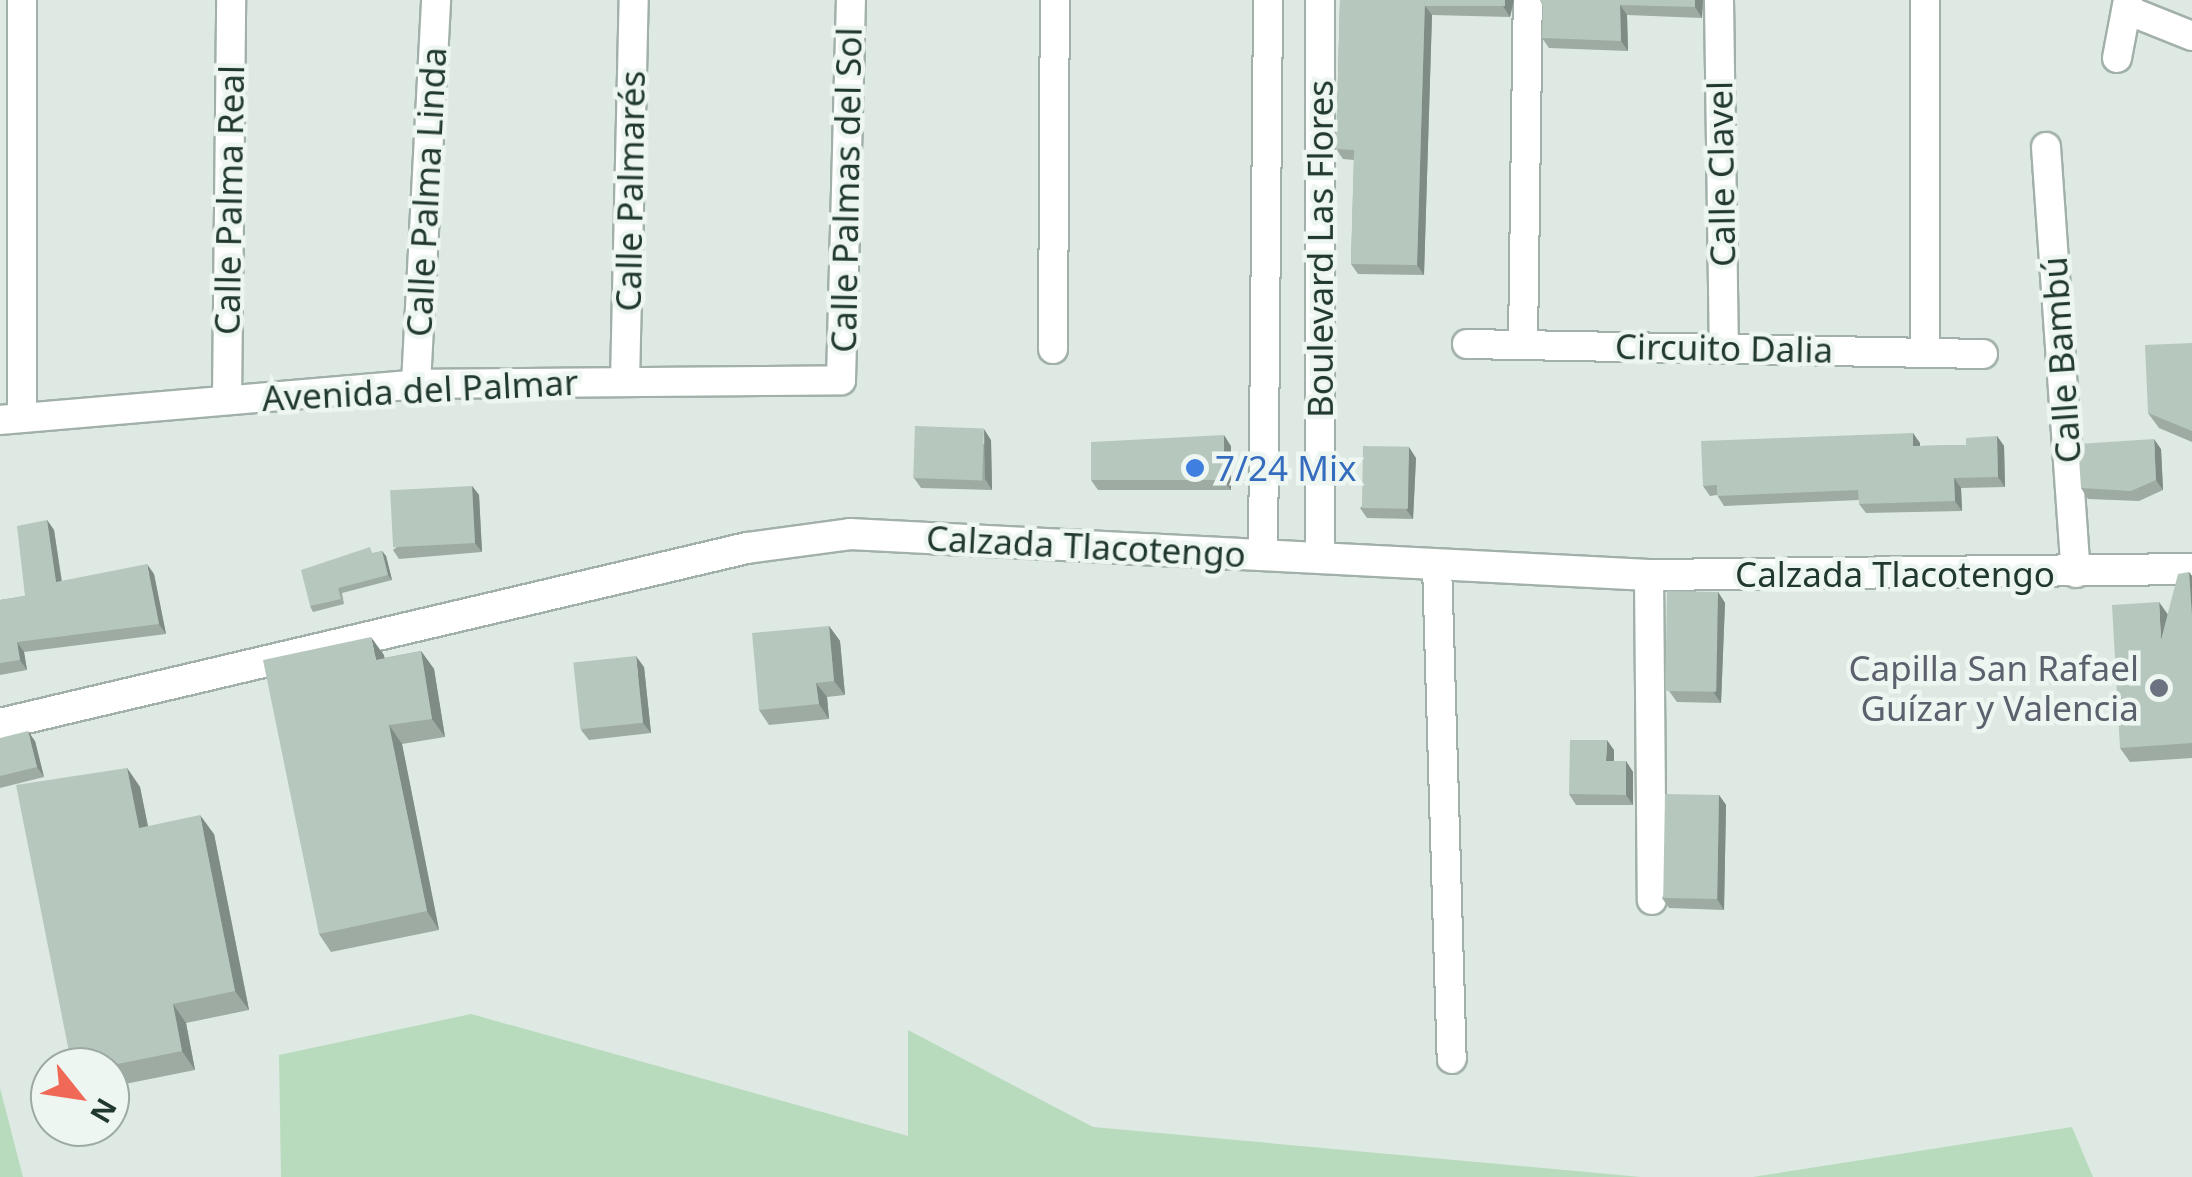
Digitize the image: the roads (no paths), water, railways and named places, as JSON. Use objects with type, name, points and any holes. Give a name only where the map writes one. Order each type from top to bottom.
[{"type":"street","points":[[11,419],[22,0]]},
{"type":"street","name":"Calle Palma Real","points":[[227,400],[231,0]]},
{"type":"street","name":"Calle Palma Linda","points":[[416,384],[436,0]]},
{"type":"street","name":"Calle Palmarés","points":[[625,382],[634,0]]},
{"type":"street","name":"Calle Palmas del Sol","points":[[841,380],[851,0]]},
{"type":"street","points":[[1053,349],[1055,0]]},
{"type":"street","name":"Boulevard Las Flores","points":[[1263,555],[1268,0]]},
{"type":"street","name":"Boulevard Las Flores","points":[[1320,0],[1320,558]]},
{"type":"street","points":[[1523,343],[1528,0]]},
{"type":"street","name":"Calle Clavel","points":[[1719,0],[1724,348]]},
{"type":"street","points":[[1925,352],[1926,0]]},
{"type":"street","points":[[2117,58],[2127,5],[2192,36]]},
{"type":"street","name":"Calle Bambú","points":[[2046,146],[2076,573]]},
{"type":"street","name":"Circuito Dalia","points":[[1467,344],[1983,354]]},
{"type":"street","name":"Avenida del Palmar","points":[[11,419],[416,384],[841,380]]},
{"type":"street","name":"Calzada Tlacotengo","points":[[0,724],[748,548],[850,534],[1650,575],[2192,570]]},
{"type":"street","points":[[1436,564],[1452,1060]]},
{"type":"street","points":[[1650,575],[1652,900]]},
{"type":"place","name":"7/24 Mix","points":[[1195,468]]},
{"type":"place","name":"Capilla San Rafael Guízar y Valencia","points":[[2159,688]]}]
